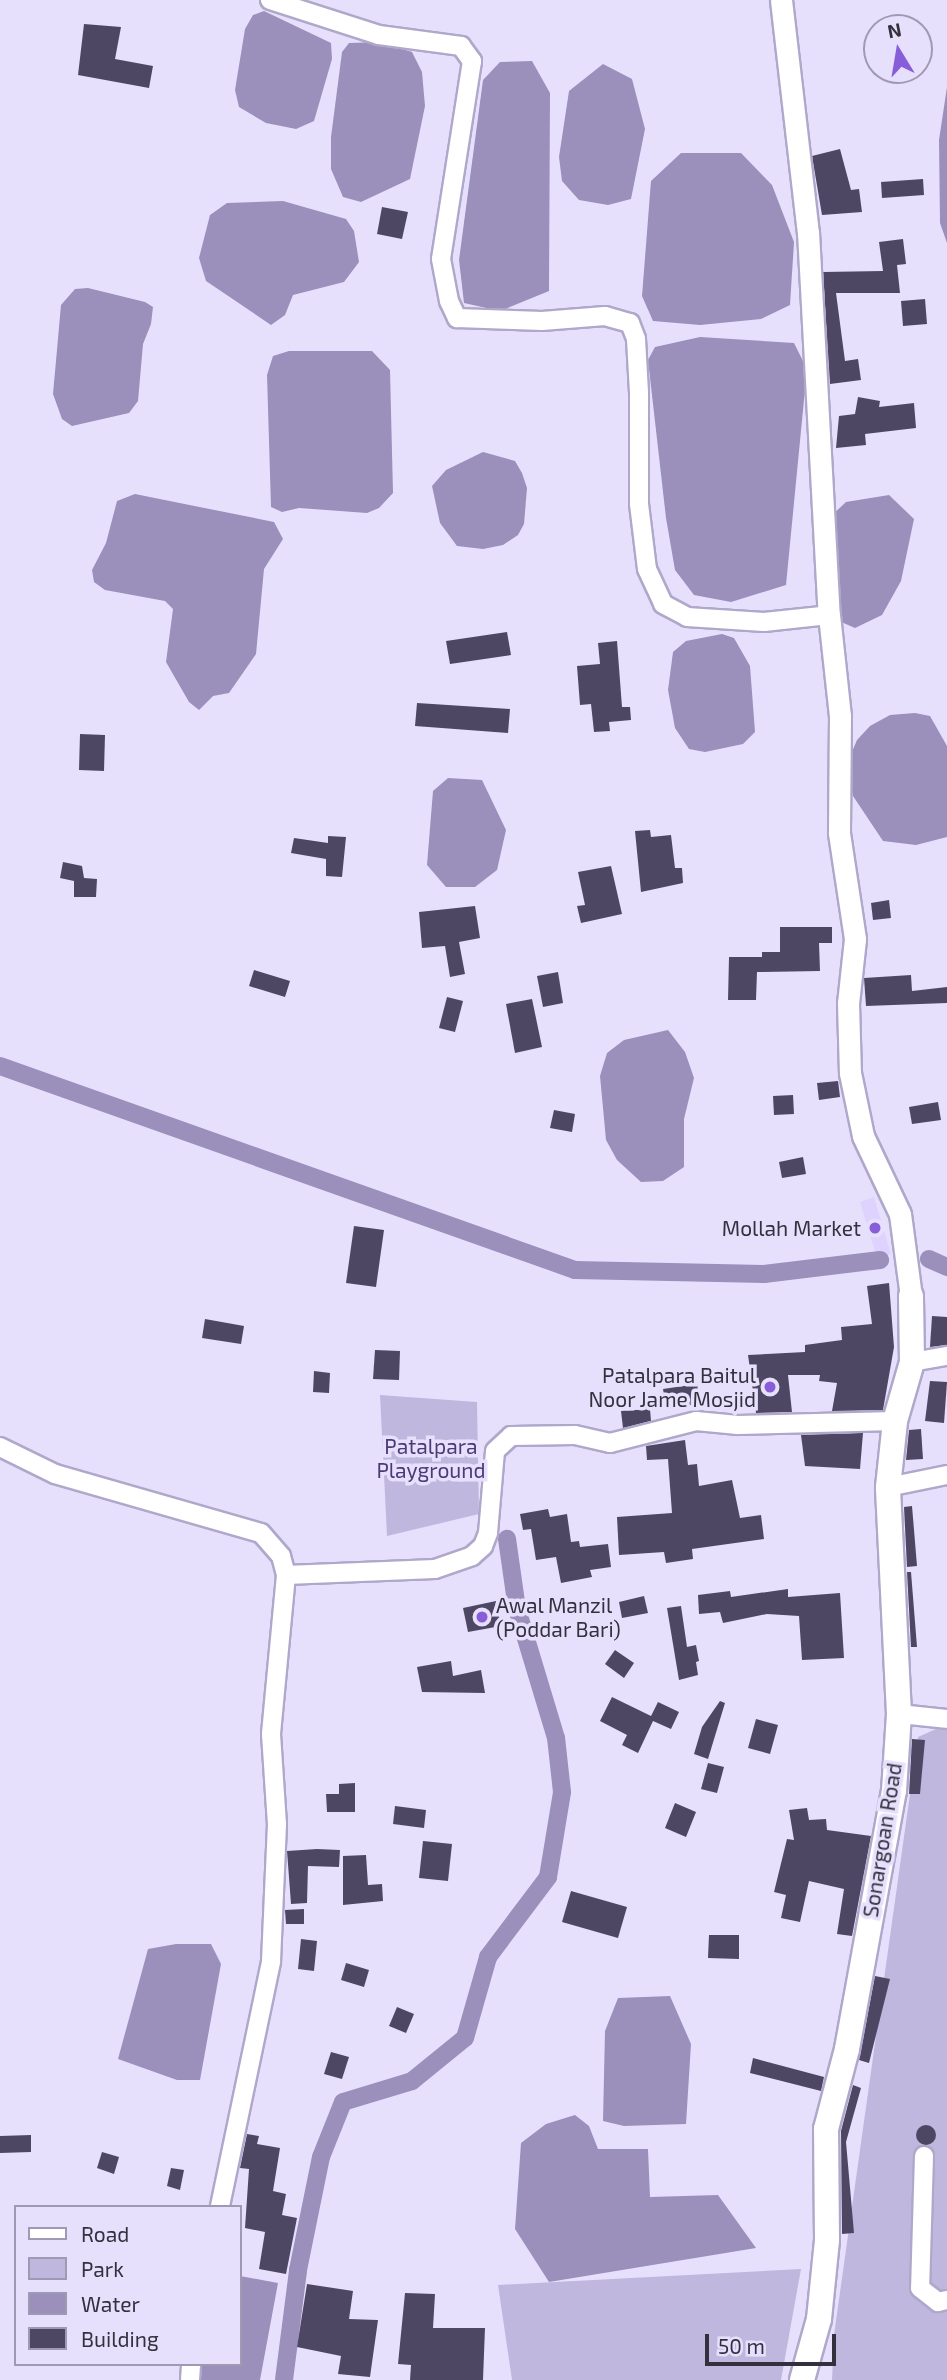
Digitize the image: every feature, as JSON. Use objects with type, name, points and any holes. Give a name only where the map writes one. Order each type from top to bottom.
[{"type":"main road","name":"Sonargoan Road","points":[[802,2380],[819,2319],[824,2266],[826,2129],[847,2049],[894,1791],[899,1714],[888,1487],[895,1421],[912,1362],[911,1296]]},
{"type":"street","points":[[270,0],[379,36],[460,46],[471,61],[441,259],[449,301],[457,318],[542,321],[606,316],[630,323],[636,340],[639,392],[639,504],[648,569],[663,604],[687,617],[764,622],[829,615]]},
{"type":"street","points":[[781,0],[808,232],[829,615],[840,716],[839,834],[855,939],[848,1003],[850,1073],[863,1136],[900,1214],[911,1296]]},
{"type":"street","points":[[912,1362],[947,1356]]},
{"type":"street","points":[[285,1575],[435,1569],[472,1556],[483,1546],[488,1533],[495,1451],[511,1436],[575,1435],[610,1443],[696,1421],[737,1425],[895,1421]]},
{"type":"street","points":[[0,1447],[55,1474],[261,1533],[281,1556],[285,1575],[271,1734],[277,1824],[271,1962],[220,2205]]},
{"type":"street","points":[[888,1487],[947,1475]]},
{"type":"street","points":[[899,1714],[947,1719]]},
{"type":"street","points":[[924,2156],[920,2288],[938,2302],[947,2300]]},
{"type":"shaded area","name":"Mollah Market","points":[[874,1197],[891,1254],[877,1258],[860,1202]]},
{"type":"green space","name":"Patalpara Playground","points":[[380,1395],[477,1402],[479,1514],[387,1536]]},
{"type":"green space","points":[[947,1724],[947,2380],[832,2380],[834,2335],[918,1737]]},
{"type":"green space","points":[[801,2269],[781,2380],[512,2380],[498,2285]]},
{"type":"water","points":[[264,11],[331,43],[332,59],[314,121],[296,129],[266,123],[239,107],[235,90],[245,29],[253,15]]},
{"type":"water","points":[[380,42],[412,52],[422,72],[425,106],[410,179],[361,202],[343,197],[331,169],[331,137],[342,52],[349,43]]},
{"type":"water","points":[[532,61],[550,93],[549,291],[500,311],[464,303],[459,260],[483,80],[500,62]]},
{"type":"water","points":[[603,64],[632,79],[645,129],[631,199],[608,205],[579,200],[562,181],[559,157],[569,91]]},
{"type":"water","points":[[947,87],[947,243],[940,223],[939,140]]},
{"type":"water","points":[[681,153],[741,153],[772,185],[794,242],[790,305],[761,319],[700,325],[653,321],[642,296],[651,181]]},
{"type":"water","points":[[283,201],[346,219],[354,231],[359,262],[344,282],[293,295],[285,315],[271,325],[206,281],[199,258],[210,215],[227,203]]},
{"type":"water","points":[[88,288],[145,302],[153,307],[151,324],[143,344],[138,401],[129,413],[72,426],[62,419],[53,394],[61,305],[75,289]]},
{"type":"water","points":[[700,337],[794,343],[807,369],[786,585],[731,602],[694,595],[675,570],[666,518],[648,360],[655,347]]},
{"type":"water","points":[[289,351],[372,351],[390,370],[393,493],[379,508],[367,513],[299,508],[282,512],[271,507],[267,375],[273,356]]},
{"type":"water","points":[[483,452],[515,461],[522,473],[527,488],[524,524],[518,535],[503,545],[483,549],[457,546],[440,523],[432,486],[446,470]]},
{"type":"water","points":[[135,494],[274,522],[283,539],[264,569],[256,654],[229,693],[213,696],[199,710],[189,702],[166,662],[173,609],[165,601],[105,590],[94,582],[92,570],[106,543],[117,501]]},
{"type":"water","points":[[889,495],[914,519],[901,581],[882,615],[855,628],[832,618],[828,519],[846,502]]},
{"type":"water","points":[[722,634],[734,638],[750,666],[755,732],[743,744],[705,752],[689,749],[675,728],[668,690],[673,652],[686,641]]},
{"type":"water","points":[[915,713],[930,716],[947,746],[947,837],[916,845],[883,841],[853,796],[846,766],[857,740],[870,726],[890,715]]},
{"type":"water","points":[[448,778],[482,780],[506,830],[497,870],[475,887],[446,887],[427,865],[433,791]]},
{"type":"water","points":[[668,1030],[685,1052],[694,1078],[684,1119],[684,1167],[663,1181],[641,1182],[617,1160],[606,1140],[600,1076],[607,1053],[624,1040]]},
{"type":"water","points":[[176,1944],[211,1944],[221,1964],[200,2080],[177,2080],[118,2059],[148,1949]]},
{"type":"water","points":[[670,1996],[691,2044],[686,2124],[624,2126],[603,2121],[605,2031],[618,1998]]},
{"type":"water","points":[[575,2115],[589,2126],[598,2149],[648,2149],[650,2197],[718,2195],[756,2248],[549,2282],[515,2229],[521,2143],[546,2124]]},
{"type":"water","points":[[242,2276],[278,2283],[260,2380],[198,2380],[199,2366],[242,2366]]},
{"type":"building","points":[[84,24],[121,27],[115,59],[153,66],[149,88],[78,75]]},
{"type":"building","points":[[840,149],[851,190],[859,189],[862,212],[822,215],[812,156]]},
{"type":"building","points":[[923,179],[924,195],[882,198],[881,182]]},
{"type":"building","points":[[382,207],[408,212],[402,239],[377,234]]},
{"type":"building","points":[[903,239],[906,264],[897,265],[900,293],[836,293],[845,361],[858,359],[861,380],[830,384],[823,272],[883,271],[879,242]]},
{"type":"building","points":[[925,299],[927,324],[903,326],[901,301]]},
{"type":"building","points":[[858,397],[880,401],[879,407],[914,403],[916,428],[865,434],[866,445],[836,448],[839,416],[855,414]]},
{"type":"building","points":[[507,632],[511,655],[450,664],[446,641]]},
{"type":"building","points":[[617,641],[622,707],[630,707],[631,720],[609,722],[610,731],[594,732],[591,704],[580,705],[577,666],[600,664],[598,643]]},
{"type":"building","points":[[417,703],[510,709],[508,733],[415,726]]},
{"type":"building","points":[[80,734],[105,735],[104,771],[79,770]]},
{"type":"building","points":[[650,830],[651,837],[671,835],[675,868],[682,868],[683,883],[641,892],[635,831]]},
{"type":"building","points":[[328,836],[346,837],[342,877],[326,876],[326,859],[291,853],[294,838],[328,843]]},
{"type":"building","points":[[63,862],[82,866],[84,878],[97,879],[96,897],[74,897],[74,881],[60,878]]},
{"type":"building","points":[[611,866],[622,914],[581,923],[577,906],[585,905],[578,872]]},
{"type":"building","points":[[889,900],[891,918],[873,920],[871,903]]},
{"type":"building","points":[[475,906],[480,938],[459,942],[465,974],[450,977],[445,946],[422,948],[419,912]]},
{"type":"building","points":[[780,927],[832,927],[832,943],[819,943],[820,971],[757,972],[756,1000],[728,1000],[729,957],[762,957],[762,952],[780,952]]},
{"type":"building","points":[[254,970],[290,981],[285,997],[249,986]]},
{"type":"building","points":[[558,972],[563,1003],[543,1007],[537,976]]},
{"type":"building","points":[[911,975],[912,991],[947,987],[947,1003],[866,1006],[864,978]]},
{"type":"building","points":[[447,997],[463,1001],[455,1032],[439,1028]]},
{"type":"building","points":[[532,999],[542,1047],[515,1053],[506,1004]]},
{"type":"building","points":[[838,1081],[840,1097],[819,1100],[817,1083]]},
{"type":"building","points":[[793,1095],[794,1114],[774,1115],[773,1096]]},
{"type":"building","points":[[938,1102],[941,1120],[912,1124],[909,1107]]},
{"type":"building","points":[[554,1110],[575,1114],[572,1132],[550,1128]]},
{"type":"building","points":[[803,1157],[806,1174],[782,1178],[779,1162]]},
{"type":"building","points":[[354,1226],[384,1230],[376,1287],[346,1283]]},
{"type":"building","points":[[889,1283],[894,1347],[883,1410],[832,1411],[837,1383],[819,1381],[820,1375],[788,1375],[792,1412],[756,1413],[748,1355],[805,1352],[805,1345],[842,1340],[841,1327],[872,1324],[867,1286]]},
{"type":"building","points":[[932,1316],[947,1317],[947,1345],[930,1347]]},
{"type":"building","points":[[205,1319],[244,1326],[241,1344],[202,1338]]},
{"type":"building","points":[[375,1350],[400,1351],[399,1380],[373,1379]]},
{"type":"building","points":[[314,1371],[330,1373],[329,1393],[313,1392]]},
{"type":"building","points":[[930,1381],[947,1382],[944,1423],[925,1421]]},
{"type":"building","points":[[697,1384],[700,1404],[666,1408],[663,1389]]},
{"type":"building","points":[[650,1409],[651,1421],[623,1428],[621,1411]]},
{"type":"building","points":[[921,1429],[923,1459],[906,1460],[909,1430]]},
{"type":"building","points":[[863,1433],[860,1469],[805,1466],[801,1435]]},
{"type":"building","points":[[685,1440],[688,1465],[697,1464],[699,1486],[732,1480],[740,1518],[761,1515],[764,1539],[692,1549],[693,1559],[666,1563],[664,1552],[619,1555],[617,1517],[672,1513],[668,1459],[647,1460],[646,1446]]},
{"type":"building","points":[[912,1506],[917,1566],[907,1567],[904,1507]]},
{"type":"building","points":[[548,1509],[550,1517],[567,1514],[571,1542],[579,1541],[580,1547],[608,1544],[611,1567],[590,1570],[592,1577],[561,1583],[556,1557],[536,1560],[531,1529],[523,1530],[520,1514]]},
{"type":"building","points":[[907,1572],[911,1572],[917,1647],[911,1647]]},
{"type":"building","points":[[788,1589],[788,1597],[840,1593],[844,1658],[802,1660],[799,1616],[767,1614],[723,1623],[720,1612],[699,1614],[698,1595],[730,1591],[731,1597]]},
{"type":"building","points":[[644,1596],[648,1613],[622,1618],[619,1602]]},
{"type":"building","name":"Awal Manzil (Poddar Bari)","points":[[496,1601],[501,1626],[468,1632],[463,1608]]},
{"type":"building","points":[[681,1606],[687,1647],[696,1645],[699,1661],[696,1662],[698,1675],[679,1680],[667,1608]]},
{"type":"building","points":[[615,1650],[634,1663],[624,1678],[605,1664]]},
{"type":"building","points":[[451,1661],[453,1676],[481,1670],[485,1693],[422,1692],[417,1667]]},
{"type":"building","points":[[612,1697],[651,1716],[658,1702],[679,1712],[671,1729],[653,1721],[638,1753],[622,1745],[627,1735],[600,1721]]},
{"type":"building","points":[[720,1701],[725,1703],[708,1759],[694,1754],[702,1727]]},
{"type":"building","points":[[756,1719],[778,1725],[770,1754],[748,1748]]},
{"type":"building","points":[[912,1739],[925,1740],[920,1794],[909,1794]]},
{"type":"building","points":[[708,1763],[724,1767],[717,1793],[701,1789]]},
{"type":"building","points":[[355,1783],[355,1812],[327,1812],[326,1794],[339,1794],[339,1784]]},
{"type":"building","points":[[675,1803],[696,1812],[686,1837],[665,1828]]},
{"type":"building","points":[[395,1806],[426,1810],[424,1828],[393,1824]]},
{"type":"building","points":[[807,1808],[809,1820],[826,1819],[827,1830],[871,1836],[852,1936],[837,1934],[844,1889],[809,1881],[800,1922],[781,1918],[786,1895],[774,1892],[787,1839],[794,1840],[789,1810]]},
{"type":"building","points":[[423,1841],[452,1844],[448,1881],[419,1878]]},
{"type":"building","points":[[340,1850],[339,1867],[308,1866],[307,1903],[291,1904],[287,1851]]},
{"type":"building","points":[[366,1855],[368,1885],[382,1884],[383,1901],[343,1905],[343,1856]]},
{"type":"building","points":[[571,1891],[627,1907],[618,1938],[562,1922]]},
{"type":"building","points":[[304,1909],[304,1924],[286,1924],[285,1910]]},
{"type":"building","points":[[709,1935],[739,1935],[739,1959],[708,1958]]},
{"type":"building","points":[[301,1939],[317,1941],[314,1971],[298,1969]]},
{"type":"building","points":[[346,1963],[369,1970],[364,1987],[341,1980]]},
{"type":"building","points":[[875,1976],[890,1979],[869,2063],[859,2060]]},
{"type":"building","points":[[397,2007],[414,2014],[406,2033],[389,2026]]},
{"type":"building","points":[[331,2052],[349,2057],[342,2079],[324,2074]]},
{"type":"building","points":[[753,2058],[824,2077],[821,2091],[750,2073]]},
{"type":"building","points":[[853,2085],[861,2088],[846,2142],[854,2233],[842,2234],[841,2131]]},
{"type":"building","points":[[926,2125],[933,2128],[936,2135],[933,2142],[926,2145],[919,2142],[916,2135],[919,2128]]},
{"type":"building","points":[[247,2134],[259,2136],[257,2144],[280,2148],[273,2191],[286,2194],[282,2215],[297,2218],[286,2274],[259,2269],[265,2232],[245,2228],[249,2169],[240,2168]]},
{"type":"building","points":[[31,2135],[31,2152],[0,2153],[0,2136]]},
{"type":"building","points":[[102,2152],[119,2157],[114,2174],[97,2168]]},
{"type":"building","points":[[171,2168],[184,2170],[180,2190],[167,2186]]},
{"type":"building","points":[[307,2284],[353,2291],[349,2319],[378,2320],[370,2377],[338,2374],[341,2356],[297,2347]]},
{"type":"building","points":[[405,2293],[435,2294],[433,2328],[485,2328],[483,2380],[410,2380],[411,2365],[398,2364]]},
{"type":"waterway","points":[[0,1066],[575,1270],[764,1274],[880,1260]]},
{"type":"waterway","points":[[929,1259],[947,1267]]},
{"type":"waterway","points":[[284,2380],[298,2270],[321,2157],[343,2102],[412,2081],[465,2038],[488,1957],[548,1877],[562,1792],[556,1738],[517,1609],[507,1539]]},
{"type":"place","name":"Mollah Market","points":[[875,1228]]},
{"type":"place","name":"Patalpara Baitul Noor Jame Mosjid","points":[[770,1387]]},
{"type":"place","name":"Awal Manzil (Poddar Bari)","points":[[482,1617]]}]
